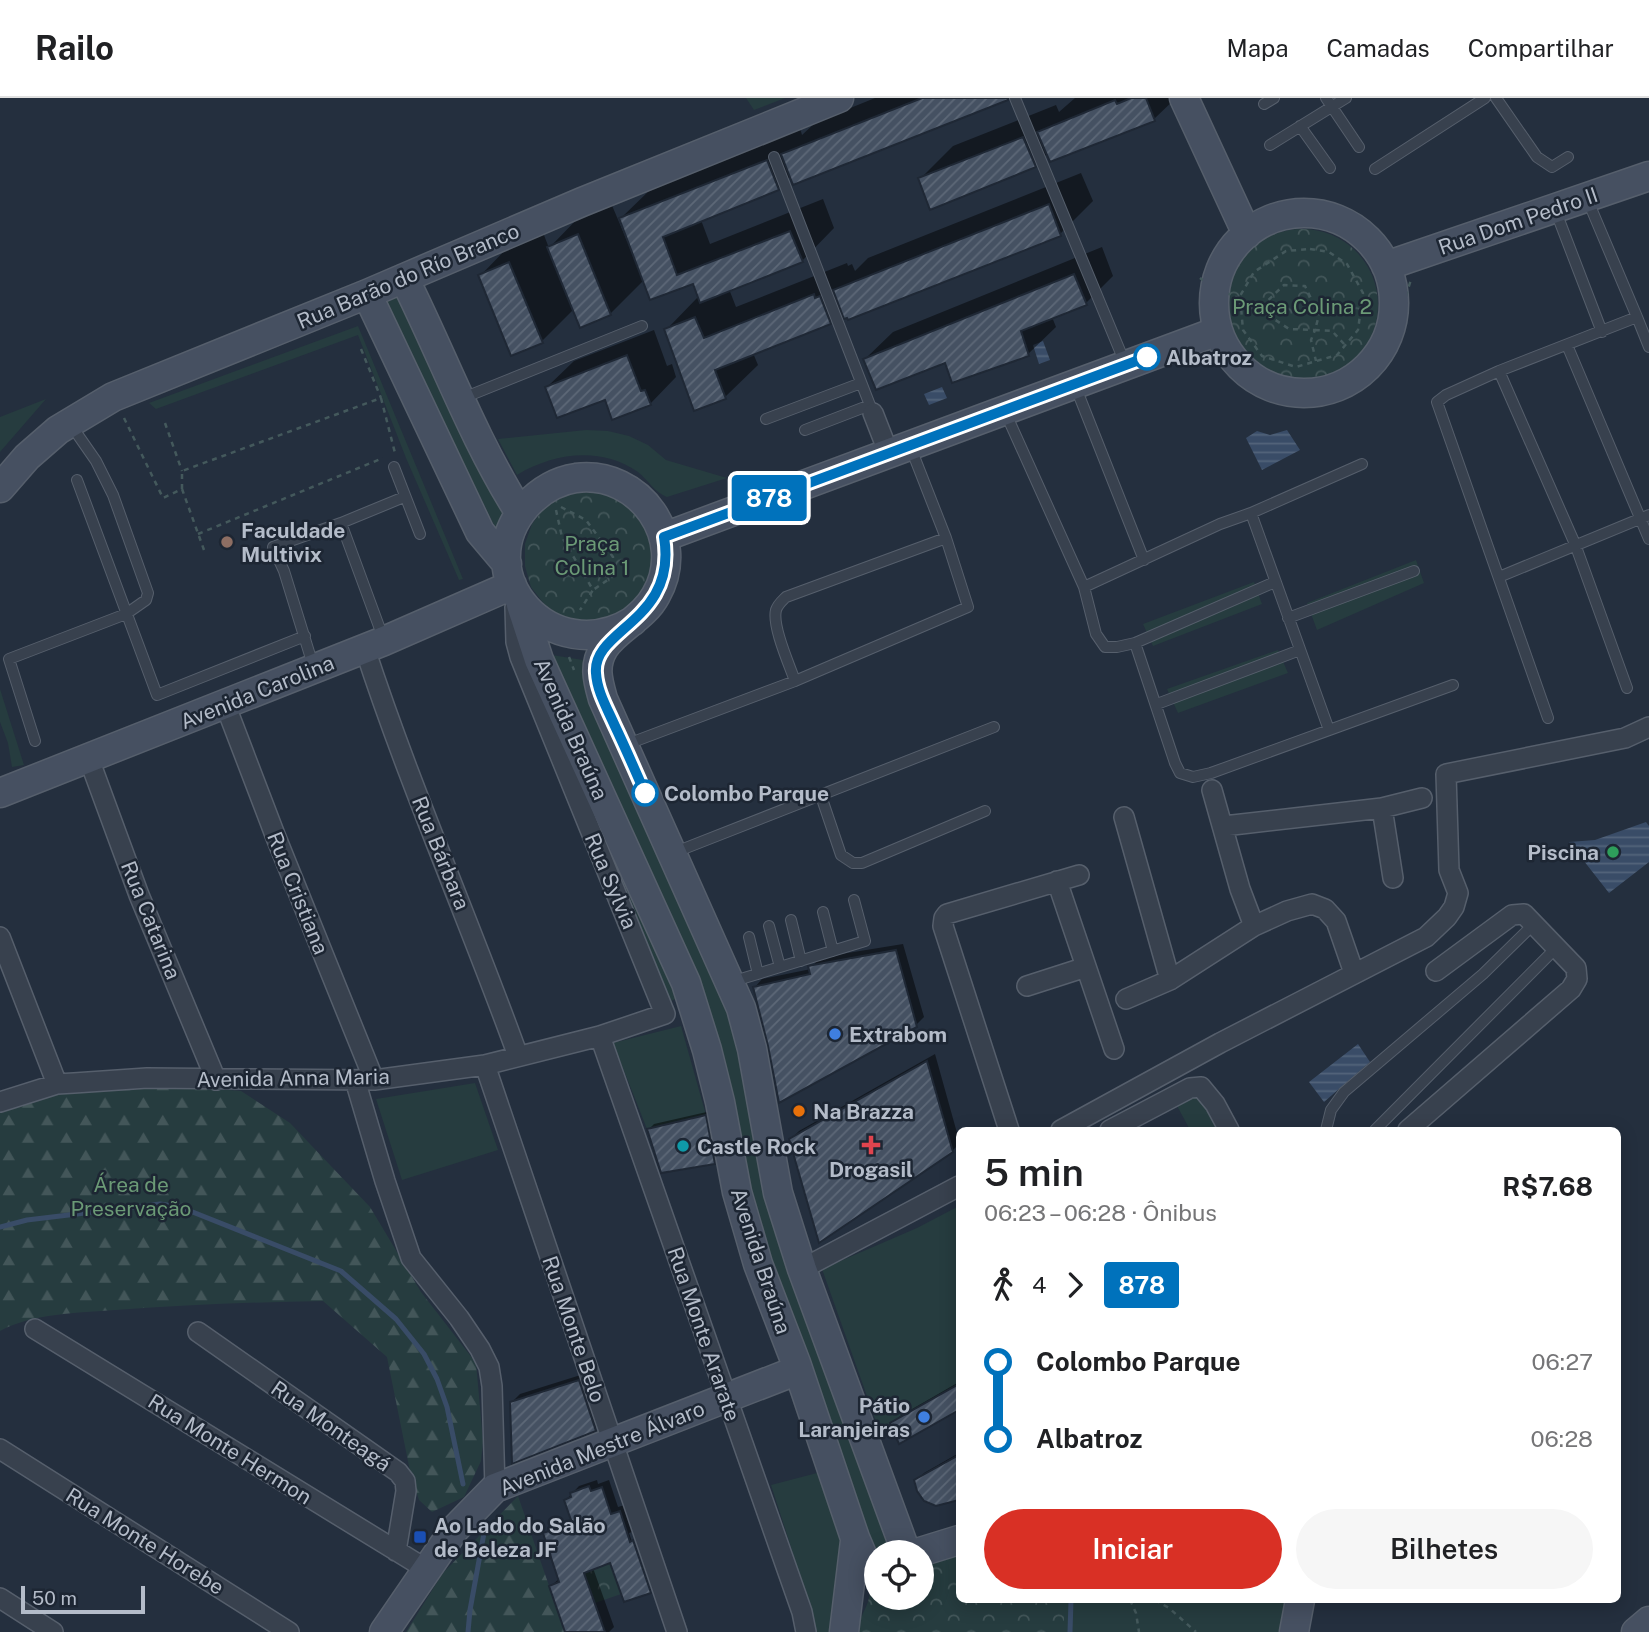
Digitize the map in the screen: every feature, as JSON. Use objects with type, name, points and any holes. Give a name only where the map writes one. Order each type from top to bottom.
[{"type":"street","name":"Rua Barão do Río Branco","points":[[0,488],[27,457],[69,423],[113,397],[367,295],[582,202],[839,98]]},
{"type":"street","points":[[1184,98],[1247,234]]},
{"type":"street","name":"Rua Dom Pedro II","points":[[1386,266],[1649,176]]},
{"type":"street","points":[[1318,214],[1354,228],[1373,245],[1386,266],[1394,293],[1394,307],[1392,321],[1382,347],[1375,358],[1354,377],[1329,389],[1302,393],[1262,383],[1250,376],[1231,356],[1213,343],[1214,311],[1223,264],[1229,253],[1257,226],[1281,216],[1318,214]]},
{"type":"street","points":[[404,278],[459,399],[500,482],[520,513]]},
{"type":"street","name":"Avenida Braúna","points":[[367,295],[480,531],[513,584],[539,660],[686,983],[698,1015],[720,1102],[737,1192],[758,1264],[798,1370],[855,1538],[845,1624]]},
{"type":"street","points":[[633,621],[601,635],[567,634],[545,625],[535,617],[513,584],[510,538],[520,513],[534,498],[562,481],[575,478],[601,479],[626,487],[646,503],[664,537],[1126,365],[1213,343]]},
{"type":"street","points":[[872,409],[899,450]]},
{"type":"street","name":"Avenida Braúna","points":[[664,537],[667,561],[662,584],[650,605],[604,647],[595,671],[603,699],[731,983],[752,1049],[778,1193],[802,1269],[902,1540]]},
{"type":"street","name":"Avenida Carolina","points":[[0,793],[374,645],[513,584]]},
{"type":"street","name":"Rua Sylvia","points":[[513,584],[516,642],[520,657],[665,1014]]},
{"type":"street","name":"Rua Bárbara","points":[[374,645],[415,788],[518,1056]]},
{"type":"street","name":"Rua Cristiana","points":[[225,704],[365,1080],[388,1193],[411,1258],[473,1338],[489,1367],[495,1488]]},
{"type":"street","points":[[1067,1127],[1426,937],[1447,918],[1458,893],[1449,870],[1446,775],[1625,738],[1649,727]]},
{"type":"street","name":"Rua Catarina","points":[[89,759],[139,895],[216,1080]]},
{"type":"street","points":[[1212,790],[1240,889],[1254,926]]},
{"type":"street","points":[[1224,826],[1382,808],[1422,798]]},
{"type":"street","points":[[1382,808],[1393,878]]},
{"type":"street","points":[[1124,817],[1170,979]]},
{"type":"street","points":[[1008,1127],[943,926],[944,918],[947,914],[1079,874]]},
{"type":"street","points":[[1058,881],[1114,1049]]},
{"type":"street","points":[[1126,999],[1170,979],[1254,926],[1312,904],[1325,909],[1336,921],[1354,973]]},
{"type":"street","points":[[1411,1127],[1571,989],[1577,979],[1576,968],[1524,914],[1512,915],[1436,971]]},
{"type":"street","points":[[0,937],[57,1084]]},
{"type":"street","points":[[1027,986],[1086,967]]},
{"type":"street","name":"Avenida Anna Maria","points":[[0,1102],[57,1084],[147,1078],[365,1080],[485,1065],[600,1036],[665,1014]]},
{"type":"street","name":"Rua Monte Ararate","points":[[600,1036],[802,1612],[806,1632]]},
{"type":"street","name":"Rua Monte Belo","points":[[485,1065],[677,1632]]},
{"type":"street","points":[[1116,1127],[1190,1087],[1201,1087],[1215,1104],[1227,1127]]},
{"type":"street","points":[[802,1269],[956,1188]]},
{"type":"street","name":"Rua Monte Hermon","points":[[35,1329],[426,1569]]},
{"type":"street","name":"Rua Monteagá","points":[[198,1332],[398,1472],[405,1481],[406,1491],[396,1551]]},
{"type":"street","name":"Avenida Mestre Álvaro","points":[[384,1632],[454,1530],[495,1488],[798,1370]]},
{"type":"street","name":"Rua Monte Horebe","points":[[0,1449],[289,1632]]},
{"type":"street","points":[[855,1538],[864,1559]]},
{"type":"street","points":[[934,1547],[956,1540]]},
{"type":"street","name":"Avenida Braúna","points":[[845,1624],[857,1589],[864,1582]]},
{"type":"street","points":[[0,1598],[53,1632]]},
{"type":"street","points":[[1294,1632],[1299,1603]]},
{"type":"street","points":[[1636,1632],[1649,1621]]},
{"type":"lane","points":[[1015,98],[1126,365]]},
{"type":"lane","points":[[1264,104],[1273,98]]},
{"type":"lane","points":[[1270,145],[1300,126],[1329,102],[1346,98]]},
{"type":"lane","points":[[1375,169],[1485,98]]},
{"type":"lane","points":[[1496,98],[1537,157],[1552,167],[1568,157]]},
{"type":"lane","points":[[1329,102],[1359,146]]},
{"type":"lane","points":[[1300,126],[1330,168]]},
{"type":"lane","points":[[774,157],[872,409],[805,430]]},
{"type":"lane","points":[[1586,197],[1649,347]]},
{"type":"lane","points":[[1555,208],[1602,332]]},
{"type":"lane","points":[[1548,718],[1437,402],[1446,395],[1499,371],[1637,317]]},
{"type":"lane","points":[[459,399],[642,327]]},
{"type":"lane","points":[[1567,345],[1645,517],[1649,539]]},
{"type":"lane","points":[[1499,371],[1575,544],[1627,688]]},
{"type":"lane","points":[[766,419],[862,383]]},
{"type":"lane","points":[[1075,384],[1144,560]]},
{"type":"lane","points":[[1005,410],[1084,587],[1096,634],[1105,647],[1135,643],[1275,582]]},
{"type":"lane","points":[[35,741],[9,659],[126,614],[146,600],[148,593],[103,473],[69,423]]},
{"type":"lane","points":[[624,745],[795,681],[968,607],[946,538],[899,450]]},
{"type":"lane","points":[[1084,587],[1220,524],[1362,464]]},
{"type":"lane","points":[[394,467],[420,534]]},
{"type":"lane","points":[[77,480],[157,695],[305,636]]},
{"type":"lane","points":[[314,669],[284,571],[273,547],[404,497]]},
{"type":"lane","points":[[1251,513],[1329,730]]},
{"type":"lane","points":[[1499,577],[1645,517]]},
{"type":"lane","points":[[341,523],[374,645]]},
{"type":"lane","points":[[795,681],[776,623],[775,612],[779,603],[786,597],[946,538]]},
{"type":"lane","points":[[1288,618],[1414,571]]},
{"type":"lane","points":[[1135,643],[1175,763],[1180,773],[1193,777],[1453,685]]},
{"type":"lane","points":[[1157,704],[1300,650]]},
{"type":"lane","points":[[672,853],[994,727]]},
{"type":"lane","points":[[821,796],[841,855],[853,863],[862,863],[985,811]]},
{"type":"lane","points":[[731,983],[864,941],[854,901]]},
{"type":"lane","points":[[823,912],[833,951]]},
{"type":"lane","points":[[791,920],[801,961]]},
{"type":"lane","points":[[1326,1127],[1331,1110],[1344,1091],[1483,974],[1535,923]]},
{"type":"lane","points":[[769,926],[780,967]]},
{"type":"lane","points":[[749,937],[758,974]]},
{"type":"lane","points":[[1378,1127],[1556,947]]},
{"type":"path","points":[[1310,249],[1329,252],[1347,264],[1363,293],[1358,330],[1337,355],[1296,367],[1262,356],[1218,288],[1254,272],[1286,251],[1310,249]]},
{"type":"path","points":[[1213,343],[1240,383],[1273,400],[1288,404],[1306,404],[1343,394],[1361,385],[1388,356],[1399,328],[1410,282],[1416,271]]},
{"type":"path","points":[[1259,309],[1284,285],[1305,286],[1319,315],[1311,340],[1316,361]]},
{"type":"path","points":[[1218,288],[1259,309],[1289,329],[1332,331],[1346,345]]},
{"type":"path","points":[[198,534],[395,453],[381,398],[361,349]]},
{"type":"path","points":[[182,471],[381,398]]},
{"type":"path","points":[[165,423],[182,471],[182,489],[204,550]]},
{"type":"path","points":[[130,431],[163,498],[182,489]]},
{"type":"path","points":[[550,510],[555,504]]},
{"type":"path","points":[[555,504],[562,537],[593,590]]},
{"type":"path","points":[[555,504],[586,520],[613,557],[612,577],[593,590],[579,612]]},
{"type":"path","points":[[1131,1603],[1139,1632]]},
{"type":"path","points":[[1160,1603],[1196,1632]]},
{"type":"green space","points":[[746,98],[785,98],[754,110]]},
{"type":"green space","name":"Praça Colina 2","points":[[1302,229],[1331,235],[1356,251],[1372,276],[1378,305],[1372,334],[1356,359],[1331,375],[1302,381],[1273,375],[1248,359],[1232,334],[1226,305],[1232,276],[1248,251],[1273,235]]},
{"type":"green space","points":[[403,291],[506,510],[497,531],[384,303]]},
{"type":"green space","points":[[358,326],[463,579],[459,580],[406,458],[358,335],[156,409],[149,403]]},
{"type":"green space","points":[[46,399],[0,452],[0,417]]},
{"type":"green space","points":[[586,430],[629,436],[648,445],[666,460],[727,478],[667,497],[638,472],[624,464],[609,458],[577,455],[531,467],[517,475],[498,439]]},
{"type":"green space","name":"Praça Colina 1","points":[[588,488],[631,500],[657,536],[654,581],[626,614],[584,623],[562,617],[545,605],[531,587],[525,566],[525,544],[532,524],[546,506],[565,493]]},
{"type":"green space","points":[[1416,560],[1424,583],[1317,630],[1307,603]]},
{"type":"green space","points":[[1254,582],[1262,604],[1153,646],[1143,624]]},
{"type":"green space","points":[[1278,650],[1288,673],[1178,713],[1167,689]]},
{"type":"green space","points":[[552,655],[589,661],[724,995],[889,1540],[871,1540],[784,1304],[747,1183]]},
{"type":"green space","points":[[0,689],[24,765],[12,767],[8,743],[0,722]]},
{"type":"green space","points":[[588,789],[676,999],[667,1002],[581,790]]},
{"type":"green space","points":[[681,1026],[706,1115],[647,1129],[613,1043]]},
{"type":"green space","name":"Área de Preservação","points":[[128,1082],[241,1091],[290,1123],[370,1207],[421,1292],[476,1363],[483,1441],[481,1461],[464,1497],[432,1512],[419,1500],[410,1471],[387,1357],[323,1301],[194,1305],[71,1313],[41,1317],[0,1331],[0,1108],[6,1103]]},
{"type":"green space","points":[[475,1083],[498,1150],[402,1180],[376,1099]]},
{"type":"green space","points":[[1199,1090],[1220,1127],[1188,1127],[1175,1102]]},
{"type":"green space","points":[[956,1208],[956,1386],[879,1430],[822,1269],[917,1228]]},
{"type":"green space","points":[[817,1473],[845,1552],[829,1632],[814,1632],[771,1485]]},
{"type":"green space","points":[[518,1496],[565,1632],[406,1632],[443,1573]]},
{"type":"green space","points":[[956,1553],[956,1603],[1064,1603],[1064,1632],[861,1632],[866,1610],[934,1610],[934,1559]]},
{"type":"green space","points":[[610,1563],[621,1594],[595,1603],[584,1573]]},
{"type":"green space","points":[[934,1598],[956,1598],[956,1603],[1288,1603],[1283,1632],[856,1632],[865,1610],[934,1610]]},
{"type":"water","points":[[1043,341],[1050,360],[1039,364],[1033,345]]},
{"type":"water","points":[[942,387],[947,398],[929,405],[924,394]]},
{"type":"water","points":[[1287,430],[1300,450],[1262,470],[1246,438],[1257,431],[1270,435]]},
{"type":"water","name":"Piscina","points":[[1646,822],[1649,826],[1649,862],[1609,893],[1569,842],[1595,840]]},
{"type":"water","points":[[1358,1044],[1370,1062],[1324,1102],[1309,1082]]},
{"type":"building","points":[[922,98],[1008,100],[793,185],[781,154]]},
{"type":"building","points":[[1131,98],[1146,98],[1155,121],[1050,162],[1037,132],[1115,100],[1117,104]]},
{"type":"building","points":[[1023,137],[1036,167],[930,210],[918,178]]},
{"type":"building","points":[[767,160],[779,190],[663,237],[677,275],[790,231],[803,262],[700,303],[693,284],[650,300],[619,218]]},
{"type":"building","points":[[1049,204],[1061,236],[848,320],[844,319],[833,290]]},
{"type":"building","points":[[578,234],[611,315],[580,328],[547,247]]},
{"type":"building","points":[[509,262],[543,343],[511,356],[478,275]]},
{"type":"building","points":[[1074,274],[1087,305],[1021,331],[1029,356],[952,383],[945,363],[876,390],[863,359]]},
{"type":"building","points":[[814,294],[815,298],[820,296],[831,324],[715,370],[726,399],[694,411],[664,329],[695,317],[704,338]]},
{"type":"building","points":[[627,355],[641,391],[645,390],[651,405],[612,420],[605,400],[557,418],[545,387]]},
{"type":"building","name":"Extrabom","points":[[896,950],[917,1027],[779,1103],[753,987],[810,974],[808,966]]},
{"type":"building","name":"Drogasil","points":[[927,1061],[953,1152],[819,1243],[789,1139]]},
{"type":"building","name":"Castle Rock","points":[[706,1115],[715,1164],[661,1173],[647,1129]]},
{"type":"building","points":[[579,1380],[596,1431],[512,1464],[510,1402]]},
{"type":"building","name":"Pátio Laranjeiras","points":[[956,1386],[956,1412],[899,1444],[890,1423]]},
{"type":"building","name":"Pátio Laranjeiras","points":[[956,1457],[956,1501],[936,1506],[924,1501],[914,1480]]},
{"type":"building","points":[[589,1486],[591,1491],[602,1487],[611,1514],[620,1511],[651,1593],[624,1602],[610,1563],[584,1573],[605,1632],[565,1632],[549,1586],[559,1582],[543,1533],[572,1523],[564,1500],[571,1497],[570,1493]]},
{"type":"waterway","points":[[0,1227],[27,1220],[160,1204],[180,1207],[341,1271],[396,1319],[424,1354],[447,1407],[463,1484]]},
{"type":"waterway","points":[[468,1632],[484,1533]]},
{"type":"waterway","points":[[1070,1632],[1071,1603]]},
{"type":"bus line","name":"878","points":[[645,793],[603,699],[595,671],[604,647],[642,614],[657,595],[667,561],[664,537],[1147,357]]},
{"type":"place","name":"Albatroz","points":[[1147,357]]},
{"type":"place","name":"Faculdade Multivix","points":[[227,542]]},
{"type":"place","name":"Colombo Parque","points":[[645,793]]},
{"type":"place","name":"Piscina","points":[[1613,852]]},
{"type":"place","name":"Extrabom","points":[[835,1034]]},
{"type":"place","name":"Na Brazza","points":[[799,1111]]},
{"type":"place","name":"Drogasil","points":[[871,1145]]},
{"type":"place","name":"Castle Rock","points":[[683,1146]]},
{"type":"place","name":"Pátio Laranjeiras","points":[[924,1417]]},
{"type":"place","name":"Ao Lado do Salão de Beleza JF","points":[[420,1537]]}]
